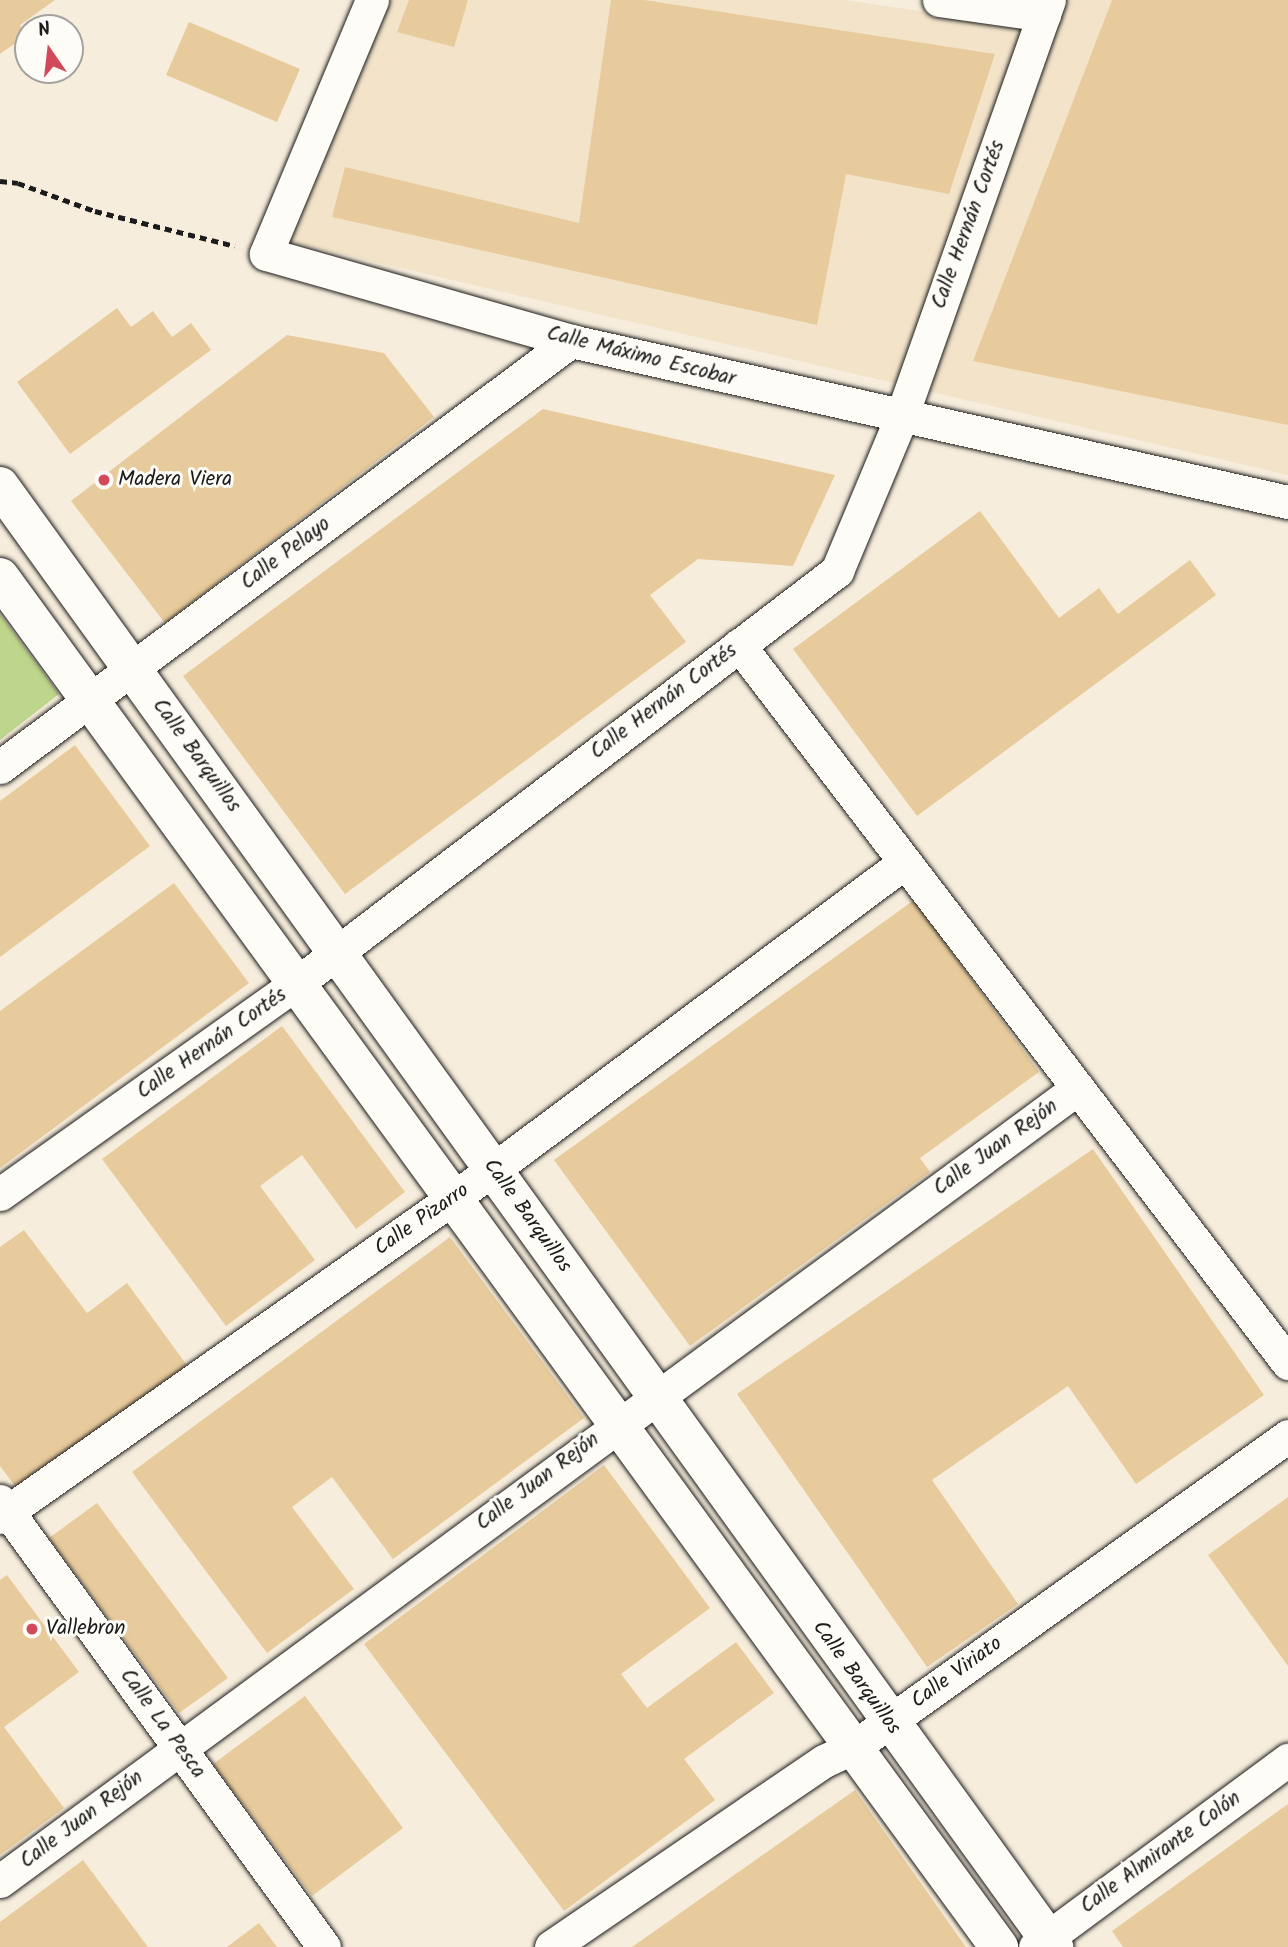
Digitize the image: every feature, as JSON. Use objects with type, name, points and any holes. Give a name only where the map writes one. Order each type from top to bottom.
[{"type":"main road","name":"Calle Barquillos","points":[[0,486],[338,951],[1045,1944]]},
{"type":"main road","name":"Calle Barquillos","points":[[0,577],[296,984],[455,1197],[999,1947]]},
{"type":"street","points":[[266,254],[372,0]]},
{"type":"street","points":[[939,0],[1047,8]]},
{"type":"street","name":"Calle Hernán Cortés","points":[[0,1194],[296,984],[837,571],[901,418],[1047,8]]},
{"type":"street","name":"Calle Máximo Escobar","points":[[266,254],[571,341],[901,418],[1288,502]]},
{"type":"street","name":"Calle Pelayo","points":[[0,767],[571,341]]},
{"type":"street","points":[[739,645],[1288,1363]]},
{"type":"street","name":"Calle Pizarro","points":[[3,1510],[494,1169],[905,862]]},
{"type":"street","name":"Calle Juan Rejón","points":[[0,1881],[656,1395],[1078,1088]]},
{"type":"street","name":"Calle Viriato","points":[[551,1947],[824,1761],[854,1747],[1288,1436]]},
{"type":"street","name":"Calle La Pesca","points":[[3,1510],[324,1947]]},
{"type":"street","name":"Calle Almirante Colón","points":[[1045,1944],[1288,1760]]},
{"type":"path","points":[[0,181],[18,183],[95,211],[266,254]]},
{"type":"shaded area","points":[[390,0],[844,0],[1024,26],[1039,0],[1288,0],[1288,475],[285,241]]},
{"type":"green space","points":[[0,614],[59,694],[0,740]]},
{"type":"building","points":[[0,0],[55,0],[35,14],[14,14],[14,44],[0,54]]},
{"type":"building","points":[[409,0],[468,0],[454,47],[397,32]]},
{"type":"building","points":[[611,0],[644,0],[995,54],[949,194],[846,174],[817,325],[332,217],[345,167],[579,223]]},
{"type":"building","points":[[1112,0],[1288,0],[1288,425],[973,361]]},
{"type":"building","points":[[189,22],[300,69],[277,122],[166,75]]},
{"type":"building","points":[[117,308],[131,327],[153,311],[172,337],[191,323],[211,350],[70,454],[17,382]]},
{"type":"building","points":[[287,335],[384,353],[434,417],[165,623],[71,501]]},
{"type":"building","points":[[543,409],[835,475],[793,566],[698,559],[650,595],[686,642],[345,894],[183,676]]},
{"type":"building","points":[[980,511],[1059,618],[1099,588],[1118,614],[1190,560],[1216,595],[917,816],[793,649]]},
{"type":"building","points":[[75,745],[150,846],[0,957],[0,801]]},
{"type":"building","points":[[174,883],[249,983],[0,1168],[0,1011]]},
{"type":"building","points":[[914,900],[1039,1072],[920,1158],[930,1172],[690,1346],[554,1160]]},
{"type":"building","points":[[282,1026],[405,1192],[356,1229],[302,1155],[260,1186],[315,1260],[226,1326],[102,1159]]},
{"type":"building","points":[[1093,1149],[1264,1395],[1136,1484],[1068,1386],[932,1480],[1018,1604],[927,1667],[737,1394]]},
{"type":"building","points":[[24,1230],[87,1313],[127,1283],[189,1368],[20,1493],[0,1466],[0,1247]]},
{"type":"building","points":[[450,1237],[584,1418],[393,1559],[332,1477],[292,1507],[354,1589],[267,1653],[132,1472]]},
{"type":"building","points":[[604,1465],[710,1608],[621,1674],[647,1708],[736,1642],[774,1693],[684,1759],[715,1800],[564,1911],[364,1644]]},
{"type":"building","points":[[1288,1497],[1288,1666],[1208,1555]]},
{"type":"building","points":[[97,1503],[228,1678],[179,1713],[49,1538]]},
{"type":"building","points":[[7,1575],[79,1672],[4,1727],[64,1808],[0,1855],[0,1580]]},
{"type":"building","points":[[305,1696],[403,1828],[312,1896],[213,1764]]},
{"type":"building","points":[[855,1790],[966,1947],[632,1947]]},
{"type":"building","points":[[1288,1804],[1288,1947],[1123,1947],[1112,1931]]},
{"type":"building","points":[[83,1860],[148,1947],[0,1947],[0,1922]]},
{"type":"building","points":[[259,1923],[277,1947],[227,1947]]},
{"type":"place","name":"Madera Viera","points":[[104,480]]},
{"type":"place","name":"Vallebron","points":[[32,1629]]}]
